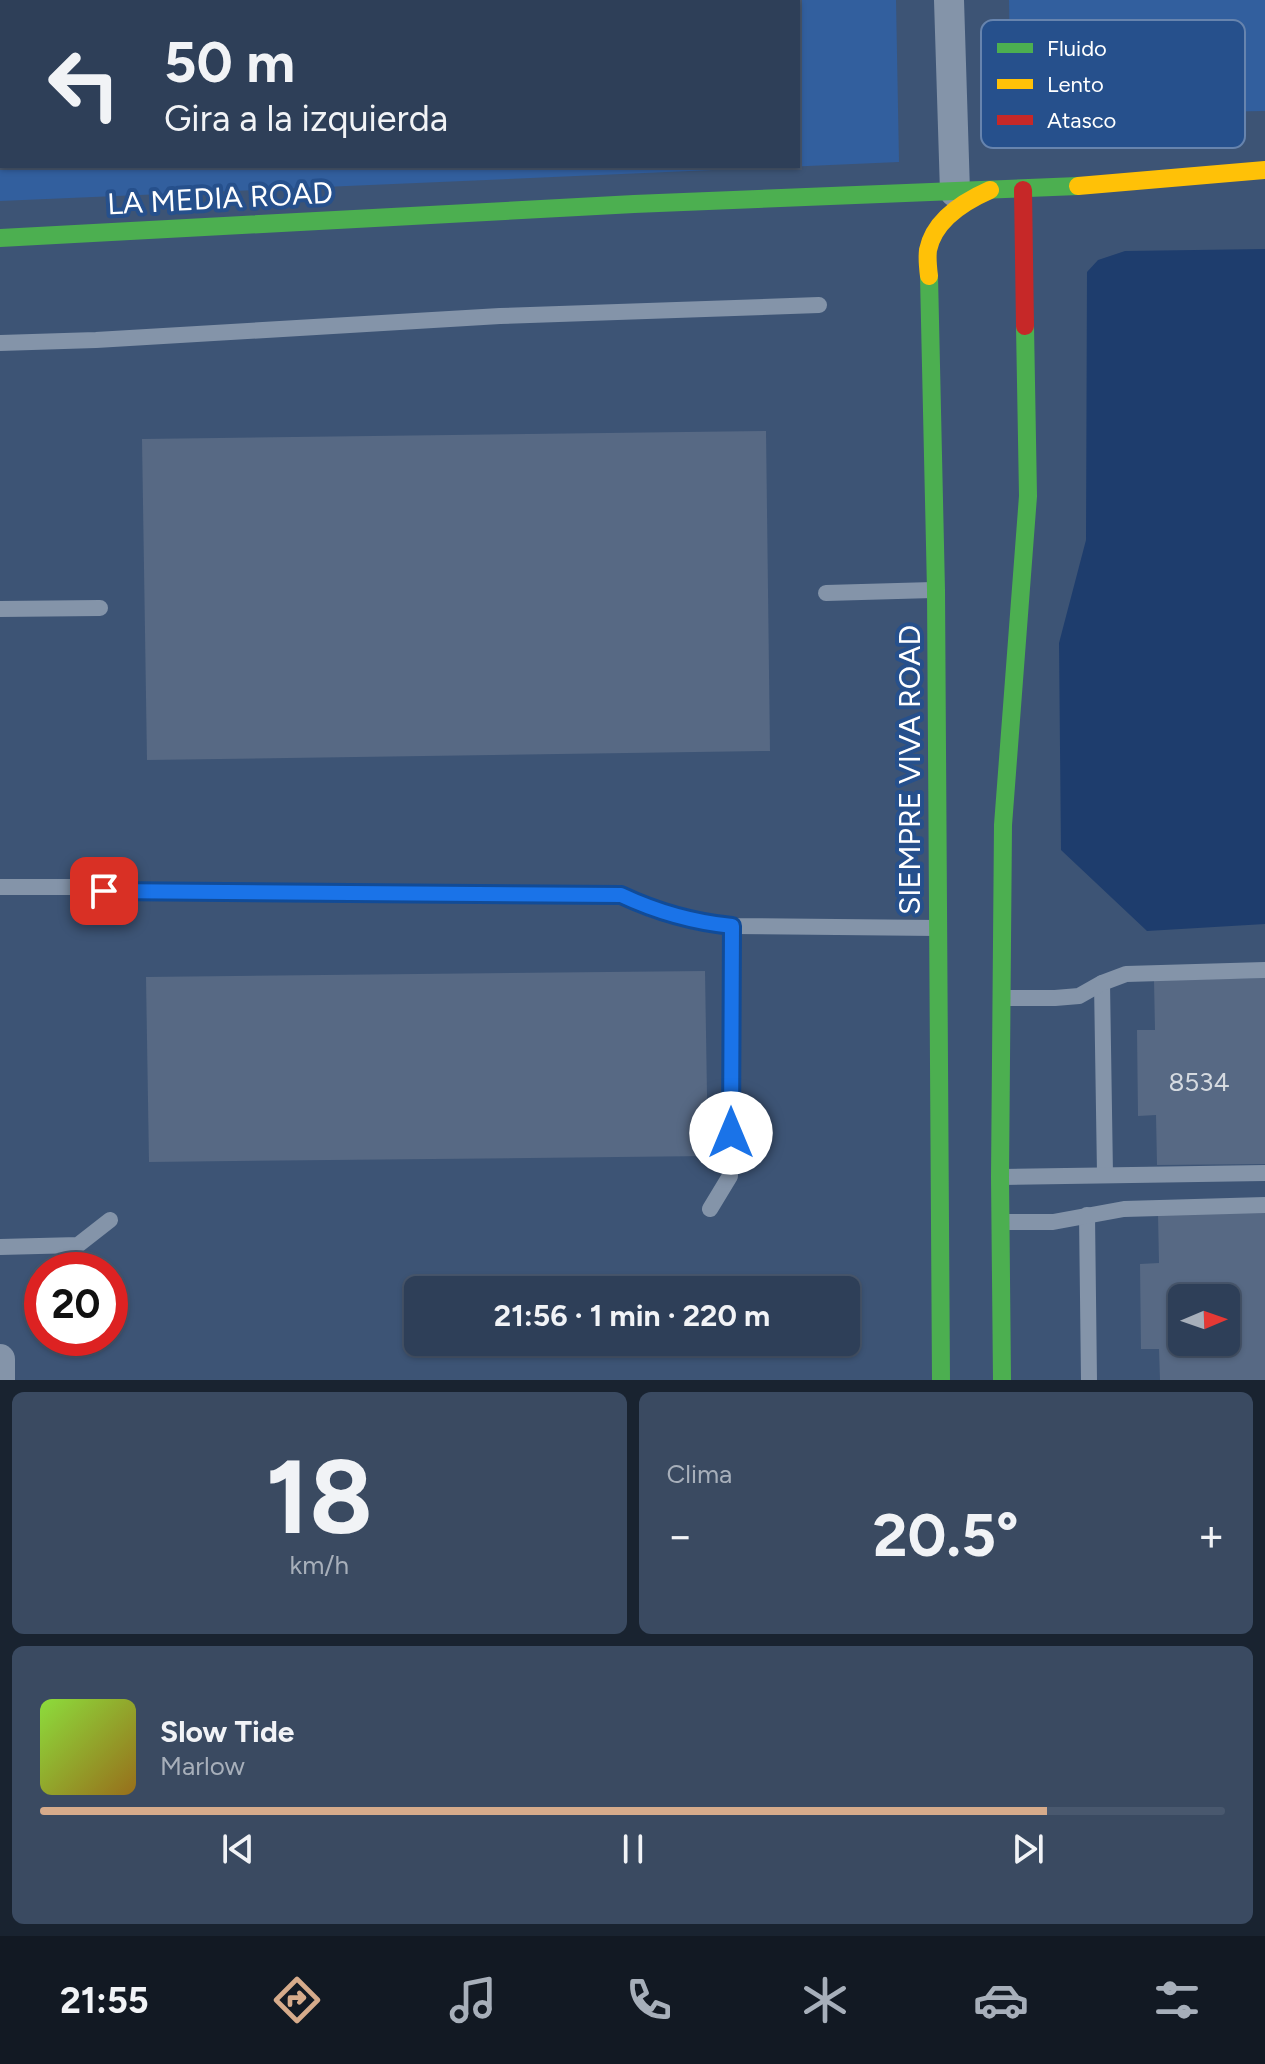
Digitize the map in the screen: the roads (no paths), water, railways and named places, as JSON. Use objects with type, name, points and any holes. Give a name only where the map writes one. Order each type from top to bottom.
[{"type":"main road","name":"LA MEDIA ROAD","points":[[0,238],[634,204],[1023,190],[1115,185],[1265,170]]},
{"type":"main road","name":"LA MEDIA ROAD","points":[[1115,185],[1235,191]]},
{"type":"main road","name":"SIEMPRE VIVA ROAD","points":[[941,1380],[936,590],[928,249],[944,220],[960,202],[990,190]]},
{"type":"main road","points":[[1002,1380],[1003,825],[1028,496],[1023,190]]},
{"type":"street","points":[[949,0],[955,192]]},
{"type":"street","points":[[0,1359],[0,1380]]},
{"type":"lane","points":[[0,343],[500,316],[819,305]]},
{"type":"lane","points":[[826,593],[936,590]]},
{"type":"lane","points":[[0,609],[100,608]]},
{"type":"lane","points":[[0,887],[86,887],[104,891],[621,895],[651,909],[697,922],[732,926],[938,928]]},
{"type":"lane","points":[[710,1209],[730,1176],[732,926]]},
{"type":"lane","points":[[1001,998],[1079,996],[1126,974],[1265,970]]},
{"type":"lane","points":[[1102,983],[1105,1174]]},
{"type":"lane","points":[[1000,1177],[1265,1173]]},
{"type":"lane","points":[[1001,1222],[1053,1222],[1124,1209],[1265,1205]]},
{"type":"lane","points":[[1087,1215],[1089,1380]]},
{"type":"lane","points":[[0,1247],[78,1245],[110,1220]]}]
